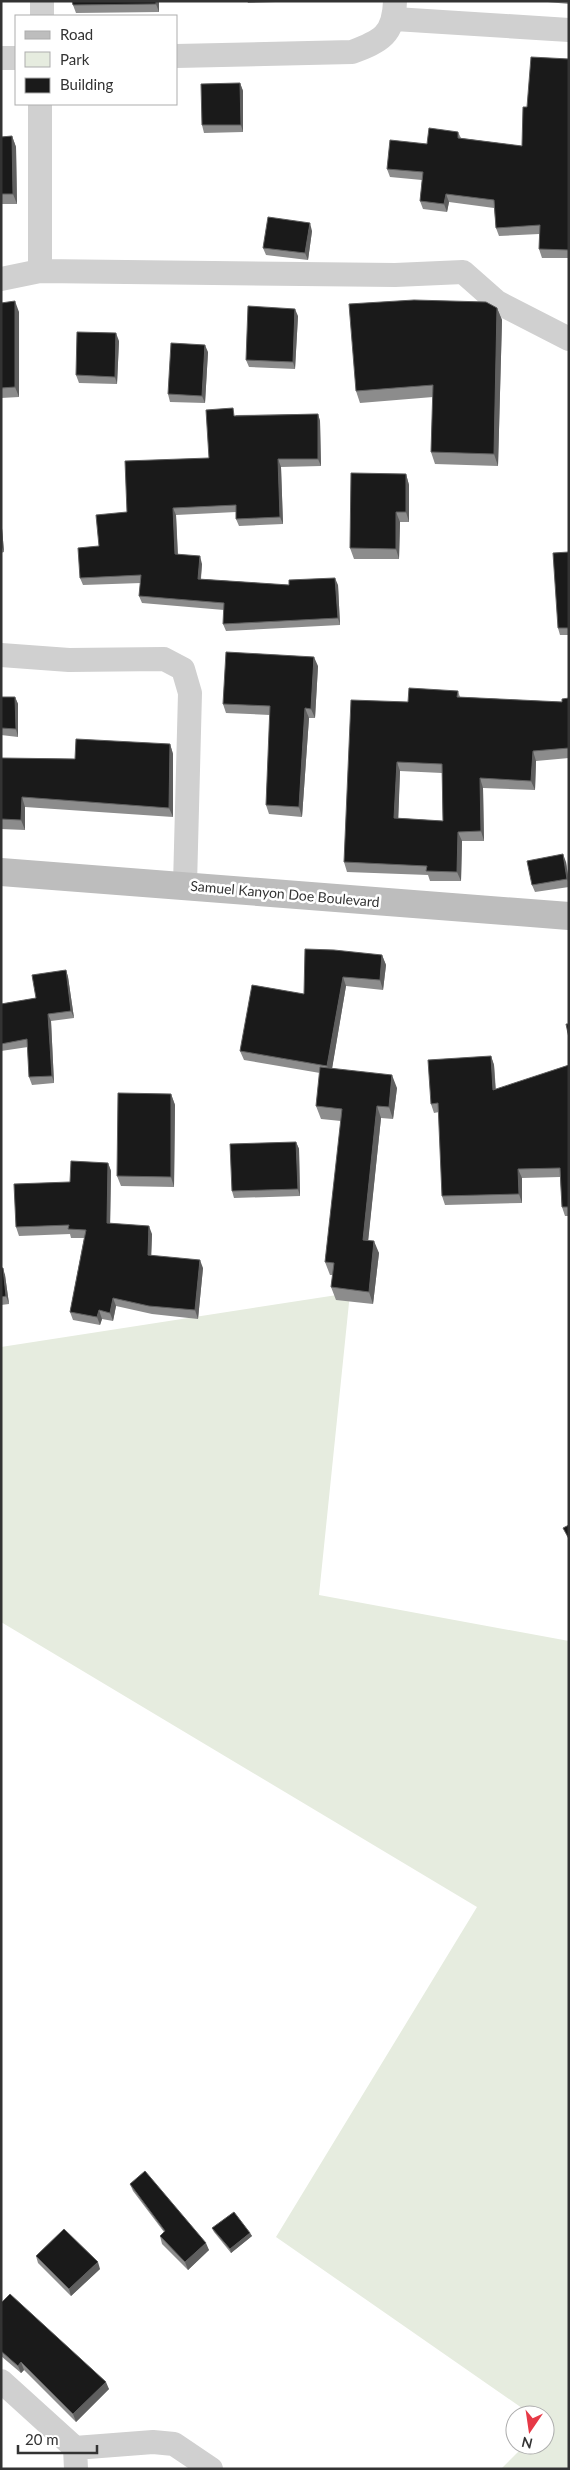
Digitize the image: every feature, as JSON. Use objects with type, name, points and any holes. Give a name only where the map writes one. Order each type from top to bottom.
[{"type":"street","points":[[42,1],[42,15]]},
{"type":"street","points":[[178,56],[352,52],[379,42],[395,10],[569,30]]},
{"type":"street","points":[[1,58],[15,58]]},
{"type":"street","points":[[40,105],[40,271]]},
{"type":"street","points":[[1,279],[40,271],[395,275],[463,272],[496,302],[569,339]]},
{"type":"street","points":[[1,655],[69,660],[164,659],[183,669],[190,693],[185,885]]},
{"type":"street","name":"Samuel Kanyon Doe Boulevard","points":[[1,872],[569,916]]},
{"type":"street","points":[[1,2381],[76,2458],[153,2442],[174,2444],[211,2469]]},
{"type":"green space","points":[[350,1293],[319,1595],[569,1641],[569,2469],[501,2469],[515,2455],[555,2455],[555,2405],[518,2405],[276,2237],[477,1907],[1,1622],[1,1347]]},
{"type":"building","points":[[72,1],[156,1],[156,4],[73,5]]},
{"type":"building","points":[[531,57],[569,59],[569,250],[539,249],[540,225],[496,228],[494,200],[446,194],[444,204],[420,201],[423,172],[387,169],[390,140],[427,144],[429,128],[458,132],[458,138],[522,146],[523,107],[527,107]]},
{"type":"building","points":[[240,83],[241,125],[202,125],[201,84]]},
{"type":"building","points":[[12,136],[13,194],[1,194],[1,137]]},
{"type":"building","points":[[268,217],[310,223],[305,253],[263,248]]},
{"type":"building","points":[[414,300],[486,302],[497,308],[494,454],[431,452],[433,385],[356,391],[349,304]]},
{"type":"building","points":[[15,301],[15,387],[1,388],[1,303]]},
{"type":"building","points":[[248,306],[295,309],[293,362],[246,360]]},
{"type":"building","points":[[77,332],[116,333],[115,377],[76,375]]},
{"type":"building","points":[[171,343],[205,345],[202,396],[168,394]]},
{"type":"building","points":[[233,408],[234,416],[318,414],[318,459],[278,459],[280,517],[236,519],[236,505],[173,508],[175,554],[200,556],[198,579],[289,585],[289,580],[335,578],[338,618],[223,624],[224,603],[139,596],[141,575],[80,578],[78,548],[99,546],[96,515],[127,512],[125,461],[209,458],[206,410]]},
{"type":"building","points":[[351,473],[406,474],[406,512],[396,512],[396,549],[350,548]]},
{"type":"building","points":[[569,552],[569,628],[558,628],[553,553]]},
{"type":"building","points":[[226,652],[314,657],[311,709],[305,708],[299,807],[266,805],[270,706],[223,704]]},
{"type":"building","points":[[409,688],[458,691],[457,697],[562,702],[562,699],[569,698],[569,748],[533,751],[531,781],[480,778],[481,831],[458,832],[457,872],[426,871],[427,866],[344,862],[351,700],[408,702]],"holes":[[[397,762],[442,764],[443,821],[394,818]]]},
{"type":"building","points":[[1,697],[15,697],[16,729],[1,728]]},
{"type":"building","points":[[76,739],[170,744],[169,808],[22,797],[21,820],[1,819],[1,758],[75,759]]},
{"type":"building","points":[[563,854],[567,879],[532,885],[527,861]]},
{"type":"building","points":[[305,949],[382,955],[380,980],[343,977],[327,1066],[240,1051],[252,985],[304,994]]},
{"type":"building","points":[[66,970],[71,1011],[48,1014],[52,1076],[29,1077],[27,1039],[1,1044],[1,1004],[36,998],[32,975]]},
{"type":"building","points":[[566,1024],[569,1024],[569,1038]]},
{"type":"building","points":[[491,1056],[493,1090],[569,1065],[569,1207],[562,1207],[560,1168],[518,1169],[519,1194],[442,1196],[438,1103],[431,1104],[428,1060]]},
{"type":"building","points":[[320,1067],[392,1075],[389,1107],[377,1106],[363,1240],[374,1241],[369,1292],[331,1287],[334,1263],[325,1262],[342,1109],[316,1106]]},
{"type":"building","points":[[118,1093],[171,1094],[171,1177],[117,1176]]},
{"type":"building","points":[[296,1142],[298,1189],[232,1191],[230,1144]]},
{"type":"building","points":[[71,1161],[108,1163],[107,1223],[149,1226],[148,1255],[200,1260],[195,1310],[149,1306],[113,1298],[110,1313],[99,1310],[97,1317],[70,1312],[86,1230],[68,1229],[69,1225],[16,1227],[14,1184],[70,1182]]},
{"type":"building","points":[[1,1268],[3,1268],[6,1296],[1,1297]]},
{"type":"building","points":[[569,1525],[569,1539],[563,1528]]},
{"type":"building","points":[[145,2171],[206,2243],[185,2262],[160,2236],[165,2231],[130,2184]]},
{"type":"building","points":[[234,2212],[250,2233],[230,2249],[212,2228]]},
{"type":"building","points":[[64,2229],[98,2262],[69,2289],[36,2256]]},
{"type":"building","points":[[10,2294],[106,2382],[73,2414],[21,2362],[18,2366],[1,2351],[1,2303]]}]
